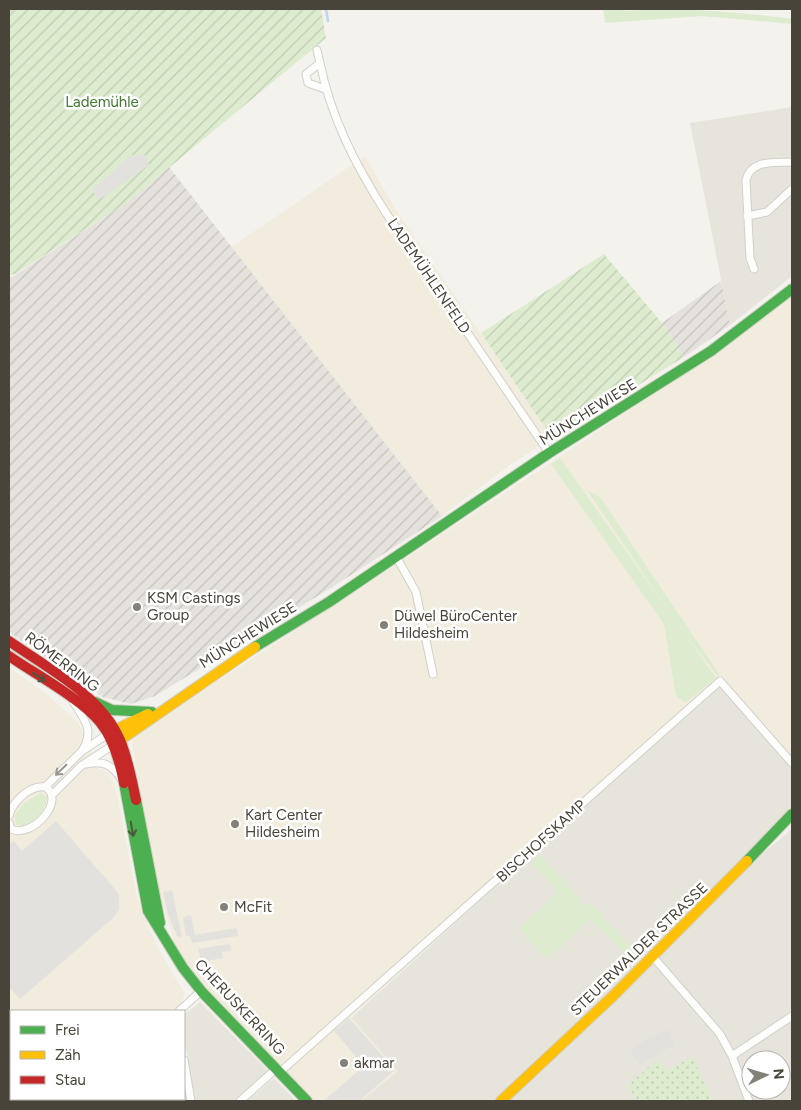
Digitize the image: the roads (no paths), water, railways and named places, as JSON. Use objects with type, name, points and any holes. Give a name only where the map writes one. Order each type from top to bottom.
[{"type":"main road","name":"MÜNCHEWIESE","points":[[117,742],[150,721],[166,706],[244,654],[306,617],[397,558],[549,453],[711,351],[792,289]]},
{"type":"main road","name":"RÖMERRING","points":[[9,640],[86,696],[111,732]]},
{"type":"main road","name":"RÖMERRING","points":[[9,656],[70,697],[111,732]]},
{"type":"main road","name":"MÜNCHEWIESE","points":[[86,696],[112,710],[152,712]]},
{"type":"main road","name":"MÜNCHEWIESE","points":[[111,732],[166,706]]},
{"type":"main road","name":"CHERUSKERRING","points":[[111,732],[117,742],[133,785],[160,927]]},
{"type":"main road","name":"CHERUSKERRING","points":[[117,742],[148,911],[160,927],[174,955],[201,991],[307,1101]]},
{"type":"main road","name":"STEUERWALDER STRASSE","points":[[501,1101],[654,958],[737,874],[792,814]]},
{"type":"street","name":"LADEMÜHLENFELD","points":[[317,50],[325,89],[342,134],[362,176],[549,453]]},
{"type":"street","points":[[320,63],[306,74],[308,83],[325,89]]},
{"type":"street","points":[[754,270],[750,258],[747,216],[748,173],[758,164],[792,162]]},
{"type":"street","points":[[747,216],[767,212],[792,189]]},
{"type":"street","points":[[397,558],[416,592],[433,674]]},
{"type":"street","name":"BISCHOFSKAMP","points":[[240,1101],[279,1070],[720,682],[792,763]]},
{"type":"street","points":[[70,697],[89,729],[89,736],[82,751]]},
{"type":"street","points":[[9,816],[12,806],[23,796],[33,789],[45,787],[82,751],[111,732]]},
{"type":"street","points":[[52,794],[81,766],[117,742]]},
{"type":"street","points":[[81,766],[105,763],[113,767],[123,781]]},
{"type":"street","points":[[10,828],[22,832],[30,829],[47,812],[52,800],[52,794],[45,787]]},
{"type":"street","points":[[654,958],[715,1026],[732,1056],[749,1101]]},
{"type":"street","points":[[180,1010],[201,991]]},
{"type":"street","points":[[732,1056],[792,1016]]},
{"type":"street","points":[[185,1066],[191,1101]]},
{"type":"waterway","points":[[326,9],[328,21]]},
{"type":"place","name":"KSM Castings Group","points":[[137,607]]},
{"type":"place","name":"Düwel BüroCenter Hildesheim","points":[[384,625]]},
{"type":"place","name":"Kart Center Hildesheim","points":[[235,824]]},
{"type":"place","name":"McFit","points":[[224,907]]},
{"type":"place","name":"akmar","points":[[344,1063]]},
{"type":"park label","name":"Lademühle","points":[[102,102]]}]
